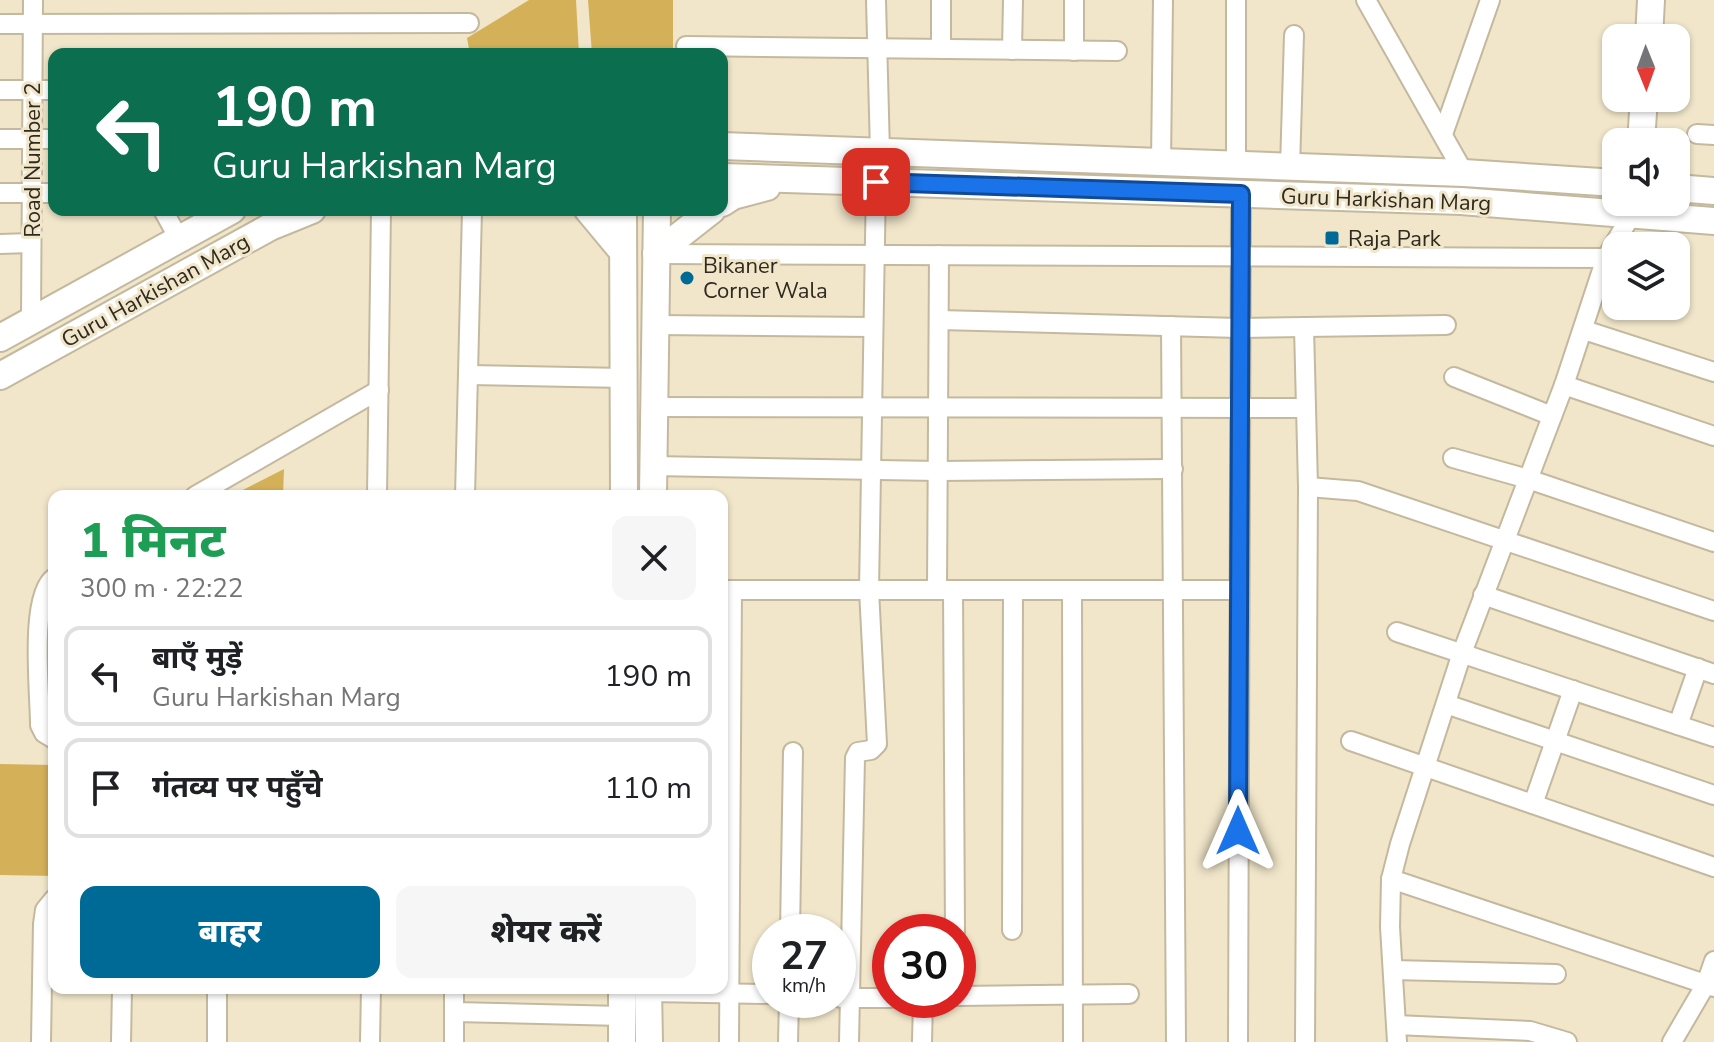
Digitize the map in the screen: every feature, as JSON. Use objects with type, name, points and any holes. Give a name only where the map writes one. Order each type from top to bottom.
[{"type":"main road","points":[[1650,24],[1651,0]]},
{"type":"main road","name":"Guru Harkishan Marg","points":[[728,146],[1464,173],[1602,182]]},
{"type":"main road","name":"Guru Harkishan Marg","points":[[728,177],[1461,201],[1602,209]]},
{"type":"main road","points":[[728,199],[794,179]]},
{"type":"main road","points":[[1690,189],[1714,191]]},
{"type":"main road","name":"Guru Harkishan Marg","points":[[1690,215],[1714,221]]},
{"type":"main road","name":"Guru Harkishan Marg","points":[[0,338],[221,216]]},
{"type":"main road","name":"Guru Harkishan Marg","points":[[0,376],[270,227],[297,216]]},
{"type":"main road","points":[[593,216],[623,252]]},
{"type":"main road","points":[[623,216],[624,490]]},
{"type":"main road","points":[[653,490],[657,216]]},
{"type":"main road","points":[[656,254],[704,216]]},
{"type":"main road","points":[[622,1029],[637,994]]},
{"type":"main road","points":[[640,994],[649,1042]]},
{"type":"street","name":"Road Number 2","points":[[31,321],[33,0]]},
{"type":"street","points":[[876,0],[880,152]]},
{"type":"street","points":[[941,0],[941,49]]},
{"type":"street","points":[[1012,50],[1013,0]]},
{"type":"street","points":[[1074,0],[1074,51]]},
{"type":"street","points":[[1161,162],[1163,0]]},
{"type":"street","points":[[1236,0],[1236,165]]},
{"type":"street","points":[[1366,0],[1464,173]]},
{"type":"street","points":[[1443,134],[1490,0]]},
{"type":"street","points":[[0,24],[469,23]]},
{"type":"street","points":[[1290,167],[1294,35]]},
{"type":"street","points":[[686,46],[1117,51]]},
{"type":"street","points":[[0,90],[48,90]]},
{"type":"street","points":[[0,139],[48,139]]},
{"type":"street","points":[[848,914],[855,758],[858,752],[871,750],[877,744],[869,590],[876,182]]},
{"type":"street","points":[[0,193],[48,193]]},
{"type":"street","points":[[1238,1042],[1241,194]]},
{"type":"street","points":[[166,216],[179,239]]},
{"type":"street","points":[[377,490],[381,216]]},
{"type":"street","points":[[465,490],[472,216]]},
{"type":"street","points":[[0,244],[31,243]]},
{"type":"street","points":[[656,254],[1602,258]]},
{"type":"street","points":[[939,255],[938,471],[945,590],[954,914]]},
{"type":"street","points":[[1567,1042],[1530,1031],[1396,1033],[1391,879],[1462,653],[1564,385],[1602,271]]},
{"type":"street","points":[[939,320],[1239,328],[1446,325]]},
{"type":"street","points":[[655,325],[873,327]]},
{"type":"street","points":[[1171,326],[1174,410],[1171,590],[1176,1042]]},
{"type":"street","points":[[1304,327],[1308,487],[1305,1042]]},
{"type":"street","points":[[1584,330],[1714,372]]},
{"type":"street","points":[[469,375],[624,378]]},
{"type":"street","points":[[1454,377],[1552,416]]},
{"type":"street","points":[[1564,385],[1714,436]]},
{"type":"street","points":[[205,490],[379,390]]},
{"type":"street","points":[[654,407],[938,405],[1174,410],[1306,408]]},
{"type":"street","points":[[1453,458],[1528,479],[1714,542]]},
{"type":"street","points":[[653,466],[938,471],[1173,469]]},
{"type":"street","points":[[1308,487],[1358,491],[1714,611]]},
{"type":"street","points":[[48,582],[39,609],[47,667],[40,725],[48,735]]},
{"type":"street","points":[[728,590],[1239,590]]},
{"type":"street","points":[[1012,930],[1013,590]]},
{"type":"street","points":[[1072,590],[1073,1042]]},
{"type":"street","points":[[1483,595],[1706,671],[1678,725]]},
{"type":"street","points":[[1397,632],[1714,737]]},
{"type":"street","points":[[1533,804],[1573,690]]},
{"type":"street","points":[[1446,704],[1714,795]]},
{"type":"street","points":[[728,724],[729,1042]]},
{"type":"street","points":[[1351,741],[1714,867]]},
{"type":"street","points":[[790,914],[793,752]]},
{"type":"street","points":[[1391,879],[1710,985]]},
{"type":"street","points":[[41,1042],[43,924],[48,906]]},
{"type":"street","points":[[1679,1040],[1710,985],[1714,961]]},
{"type":"street","points":[[1393,970],[1556,974]]},
{"type":"street","points":[[730,993],[752,994]]},
{"type":"street","points":[[121,1042],[122,994]]},
{"type":"street","points":[[217,994],[217,1042]]},
{"type":"street","points":[[370,1042],[371,994]]},
{"type":"street","points":[[454,994],[454,1042]]},
{"type":"street","points":[[976,996],[1129,994]]},
{"type":"street","points":[[454,1012],[622,1029]]},
{"type":"street","points":[[788,1042],[789,1018]]},
{"type":"street","points":[[846,1018],[849,1042]]},
{"type":"street","points":[[922,1042],[923,1018]]},
{"type":"shaded area","points":[[529,0],[576,0],[579,48],[469,48],[467,38]]},
{"type":"shaded area","points":[[588,0],[673,0],[673,48],[592,48]]},
{"type":"shaded area","points":[[284,469],[283,490],[243,490]]},
{"type":"shaded area","points":[[0,764],[48,765],[48,876],[0,875]]},
{"type":"place","name":"Raja Park","points":[[1332,238]]},
{"type":"place","name":"Bikaner Corner Wala","points":[[687,278]]},
{"type":"route","points":[[876,182],[1241,194],[1238,831]]}]
